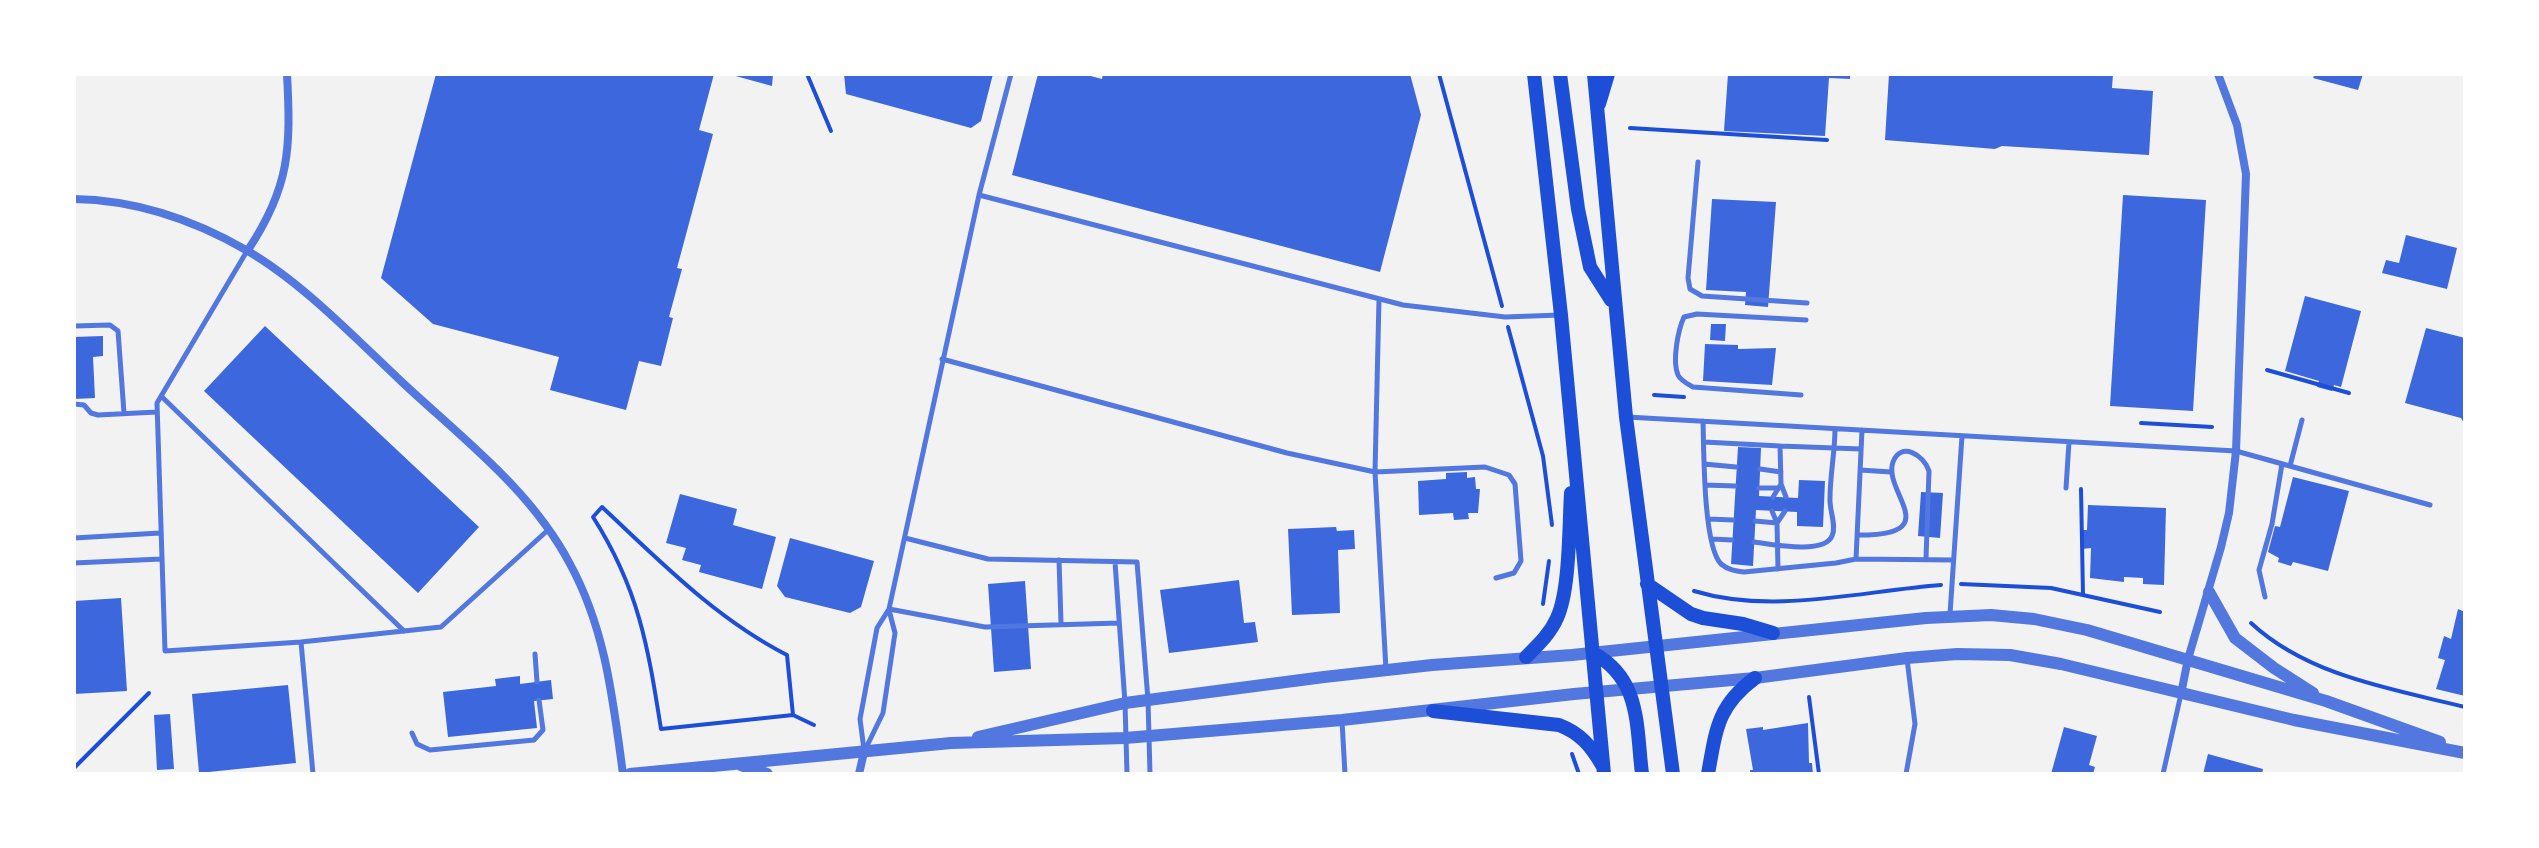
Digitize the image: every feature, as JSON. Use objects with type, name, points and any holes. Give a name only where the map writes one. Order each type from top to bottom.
[{"type":"main road","points":[[1534,74],[1561,315],[1604,771]]},
{"type":"main road","points":[[1560,74],[1578,209],[1590,267],[1614,304]]},
{"type":"main road","points":[[1594,74],[1626,417],[1673,774]]},
{"type":"main road","points":[[1596,112],[1608,74]]},
{"type":"main road","points":[[1526,657],[1544,639],[1558,616],[1567,559],[1574,445]]},
{"type":"main road","points":[[1647,584],[1691,614],[1773,633]]},
{"type":"main road","points":[[1593,653],[1607,660],[1630,689],[1642,774]]},
{"type":"main road","points":[[1708,774],[1725,708],[1735,693],[1755,678]]},
{"type":"main road","points":[[1433,711],[1559,725],[1572,730],[1590,745],[1604,771]]},
{"type":"street","points":[[248,250],[268,221],[283,176],[289,143],[287,74]]},
{"type":"street","points":[[2181,694],[2229,513],[2236,451],[2246,174],[2237,125],[2218,74]]},
{"type":"street","points":[[74,199],[106,200],[147,208],[248,250],[348,331],[488,460],[549,529],[570,563],[595,618],[611,688],[623,774]]},
{"type":"street","points":[[2209,592],[2235,638],[2274,668],[2326,701]]},
{"type":"street","points":[[951,743],[1125,703],[1386,670],[1593,653],[1949,616],[1991,615],[2058,623],[2188,659],[2326,701],[2465,752]]},
{"type":"street","points":[[630,774],[951,743],[1125,738],[1342,720],[1957,654],[2010,655],[2061,664],[2294,720],[2465,752]]},
{"type":"street","points":[[859,774],[864,752]]},
{"type":"street","points":[[738,764],[767,774]]},
{"type":"lane","points":[[864,752],[860,719],[877,628],[889,609],[979,195],[1011,74]]},
{"type":"lane","points":[[1698,162],[1688,278],[1690,289],[1702,296],[1807,303]]},
{"type":"lane","points":[[979,195],[1403,305],[1505,317],[1561,315]]},
{"type":"lane","points":[[248,250],[161,396],[157,412],[165,651],[301,642],[441,627],[549,529]]},
{"type":"lane","points":[[1379,299],[1375,472],[1386,670]]},
{"type":"lane","points":[[1801,395],[1693,387],[1677,374],[1678,331],[1684,317],[1697,314],[1806,320]]},
{"type":"lane","points":[[74,326],[110,325],[118,331],[124,413]]},
{"type":"lane","points":[[942,359],[1287,453],[1375,472],[1485,467],[1509,475],[1515,484],[1517,497],[1521,561],[1514,573],[1496,578]]},
{"type":"lane","points":[[161,396],[404,631]]},
{"type":"lane","points":[[74,404],[84,405],[91,413],[98,415],[157,412]]},
{"type":"lane","points":[[1626,417],[2236,451],[2430,505]]},
{"type":"lane","points":[[2265,597],[2259,570],[2286,465],[2302,420]]},
{"type":"lane","points":[[1703,421],[1705,485],[1712,539],[1720,563],[1731,570],[1744,572],[1856,559],[1953,560]]},
{"type":"lane","points":[[1754,542],[1821,546],[1831,537],[1830,494],[1835,429]]},
{"type":"lane","points":[[1856,559],[1862,430]]},
{"type":"lane","points":[[1949,616],[1962,436]]},
{"type":"lane","points":[[1704,442],[1861,449]]},
{"type":"lane","points":[[2066,488],[2069,442]]},
{"type":"lane","points":[[1773,497],[1780,486],[1780,446]]},
{"type":"lane","points":[[1857,535],[1894,532],[1902,526],[1904,501],[1891,472],[1898,454],[1912,452],[1926,461],[1929,471],[1926,559]]},
{"type":"lane","points":[[1704,464],[1736,467]]},
{"type":"lane","points":[[1760,469],[1781,472]]},
{"type":"lane","points":[[1860,470],[1891,472]]},
{"type":"lane","points":[[1705,485],[1735,486]]},
{"type":"lane","points":[[1759,488],[1780,486]]},
{"type":"lane","points":[[1780,486],[1786,497]]},
{"type":"lane","points":[[1772,511],[1777,523],[1778,569]]},
{"type":"lane","points":[[1777,523],[1785,511]]},
{"type":"lane","points":[[1709,519],[1733,520]]},
{"type":"lane","points":[[1755,521],[1777,523]]},
{"type":"lane","points":[[74,538],[160,533]]},
{"type":"lane","points":[[905,538],[988,559],[1137,562],[1148,700],[1150,774]]},
{"type":"lane","points":[[1712,539],[1732,540]]},
{"type":"lane","points":[[74,563],[161,559]]},
{"type":"lane","points":[[1059,560],[1061,624]]},
{"type":"lane","points":[[1115,562],[1127,774]]},
{"type":"lane","points":[[889,609],[985,627],[1119,623]]},
{"type":"lane","points":[[864,752],[883,713],[895,633],[889,609]]},
{"type":"lane","points":[[301,642],[313,774]]},
{"type":"lane","points":[[535,654],[537,682]]},
{"type":"lane","points":[[1906,774],[1915,724],[1907,658]]},
{"type":"lane","points":[[2163,774],[2181,694]]},
{"type":"lane","points":[[412,733],[417,744],[430,750],[534,740],[543,730],[539,700]]},
{"type":"lane","points":[[1342,720],[1345,774]]},
{"type":"path","points":[[807,74],[831,131]]},
{"type":"path","points":[[1439,74],[1543,456],[1553,535]]},
{"type":"path","points":[[1630,128],[1827,140]]},
{"type":"path","points":[[2267,370],[2349,393]]},
{"type":"path","points":[[2141,423],[2212,427]]},
{"type":"path","points":[[2081,489],[2083,595]]},
{"type":"path","points":[[793,715],[787,655],[752,637],[713,609],[602,507],[593,517],[612,547],[635,602],[648,644],[661,729],[793,715],[814,725]]},
{"type":"path","points":[[1542,610],[1551,550]]},
{"type":"path","points":[[1694,591],[1710,596],[1781,601],[1952,584],[2051,588],[2160,612]]},
{"type":"path","points":[[2251,623],[2267,637],[2310,661],[2371,685],[2465,707]]},
{"type":"path","points":[[74,768],[149,693]]},
{"type":"path","points":[[1809,697],[1819,774]]},
{"type":"path","points":[[1571,753],[1579,774]]},
{"type":"building","points":[[436,74],[714,74],[699,130],[713,134],[677,268],[682,269],[669,317],[673,318],[661,366],[639,361],[626,410],[550,390],[559,357],[433,324],[381,278]]},
{"type":"building","points":[[773,74],[772,86],[732,75]]},
{"type":"building","points":[[844,74],[993,74],[981,121],[971,128],[846,94]]},
{"type":"building","points":[[1038,74],[1083,74],[1102,79],[1103,74],[1410,74],[1421,115],[1380,272],[1012,175]]},
{"type":"building","points":[[1728,74],[1850,74],[1850,79],[1829,78],[1825,136],[1724,131]]},
{"type":"building","points":[[1889,74],[2113,74],[2112,88],[2153,91],[2149,155],[2002,146],[1995,149],[1885,140]]},
{"type":"building","points":[[2315,74],[2363,74],[2358,90],[2313,78]]},
{"type":"building","points":[[2123,195],[2206,200],[2193,411],[2110,406]]},
{"type":"building","points":[[1712,199],[1776,202],[1768,307],[1745,305],[1746,292],[1706,290]]},
{"type":"building","points":[[2406,235],[2457,248],[2447,289],[2382,273],[2386,260],[2399,263]]},
{"type":"building","points":[[2305,296],[2361,311],[2341,387],[2334,385],[2332,391],[2317,387],[2319,381],[2285,371]]},
{"type":"building","points":[[1711,324],[1726,324],[1725,341],[1710,340]]},
{"type":"building","points":[[265,326],[479,527],[418,593],[204,391]]},
{"type":"building","points":[[2426,328],[2465,338],[2465,425],[2461,418],[2405,403]]},
{"type":"building","points":[[103,336],[103,356],[93,357],[95,398],[74,399],[74,337]]},
{"type":"building","points":[[1705,344],[1738,345],[1738,349],[1776,348],[1772,385],[1703,381]]},
{"type":"building","points":[[1738,447],[1761,448],[1759,496],[1798,498],[1799,480],[1825,481],[1823,527],[1797,526],[1797,512],[1756,510],[1753,566],[1731,564]]},
{"type":"building","points":[[1467,472],[1467,478],[1475,477],[1476,489],[1480,489],[1478,513],[1468,513],[1469,519],[1454,520],[1453,513],[1419,515],[1418,481],[1446,479],[1446,473]]},
{"type":"building","points":[[2293,477],[2349,491],[2328,571],[2293,562],[2291,566],[2278,562],[2279,558],[2268,552],[2275,526],[2280,527]]},
{"type":"building","points":[[1921,492],[1943,493],[1940,538],[1918,536]]},
{"type":"building","points":[[680,494],[737,509],[733,525],[776,537],[762,589],[699,572],[701,565],[682,560],[686,548],[666,543]]},
{"type":"building","points":[[2088,505],[2166,508],[2164,585],[2143,584],[2143,578],[2124,577],[2124,582],[2090,578],[2091,548],[2082,549]]},
{"type":"building","points":[[1336,527],[1337,531],[1354,530],[1355,549],[1338,550],[1340,613],[1292,615],[1288,529]]},
{"type":"building","points":[[790,538],[874,561],[861,607],[850,613],[785,597],[777,586]]},
{"type":"building","points":[[1239,580],[1244,623],[1255,622],[1258,642],[1169,653],[1160,590]]},
{"type":"building","points":[[1025,581],[1031,669],[994,672],[988,584]]},
{"type":"building","points":[[121,598],[127,691],[74,694],[74,601]]},
{"type":"building","points":[[2458,609],[2465,612],[2465,696],[2436,689],[2445,660],[2438,658],[2444,636],[2451,639]]},
{"type":"building","points":[[520,676],[520,684],[551,680],[553,699],[534,701],[537,728],[448,737],[443,692],[496,686],[495,679]]},
{"type":"building","points":[[288,685],[296,763],[199,773],[192,694]]},
{"type":"building","points":[[170,714],[174,769],[157,770],[154,715]]},
{"type":"building","points":[[1808,723],[1809,763],[1812,763],[1813,774],[1750,774],[1753,770],[1746,729],[1763,727],[1763,730]]},
{"type":"building","points":[[2064,727],[2097,736],[2089,765],[2095,767],[2093,774],[2051,774]]},
{"type":"building","points":[[2208,754],[2263,769],[2262,774],[2203,774]]}]
